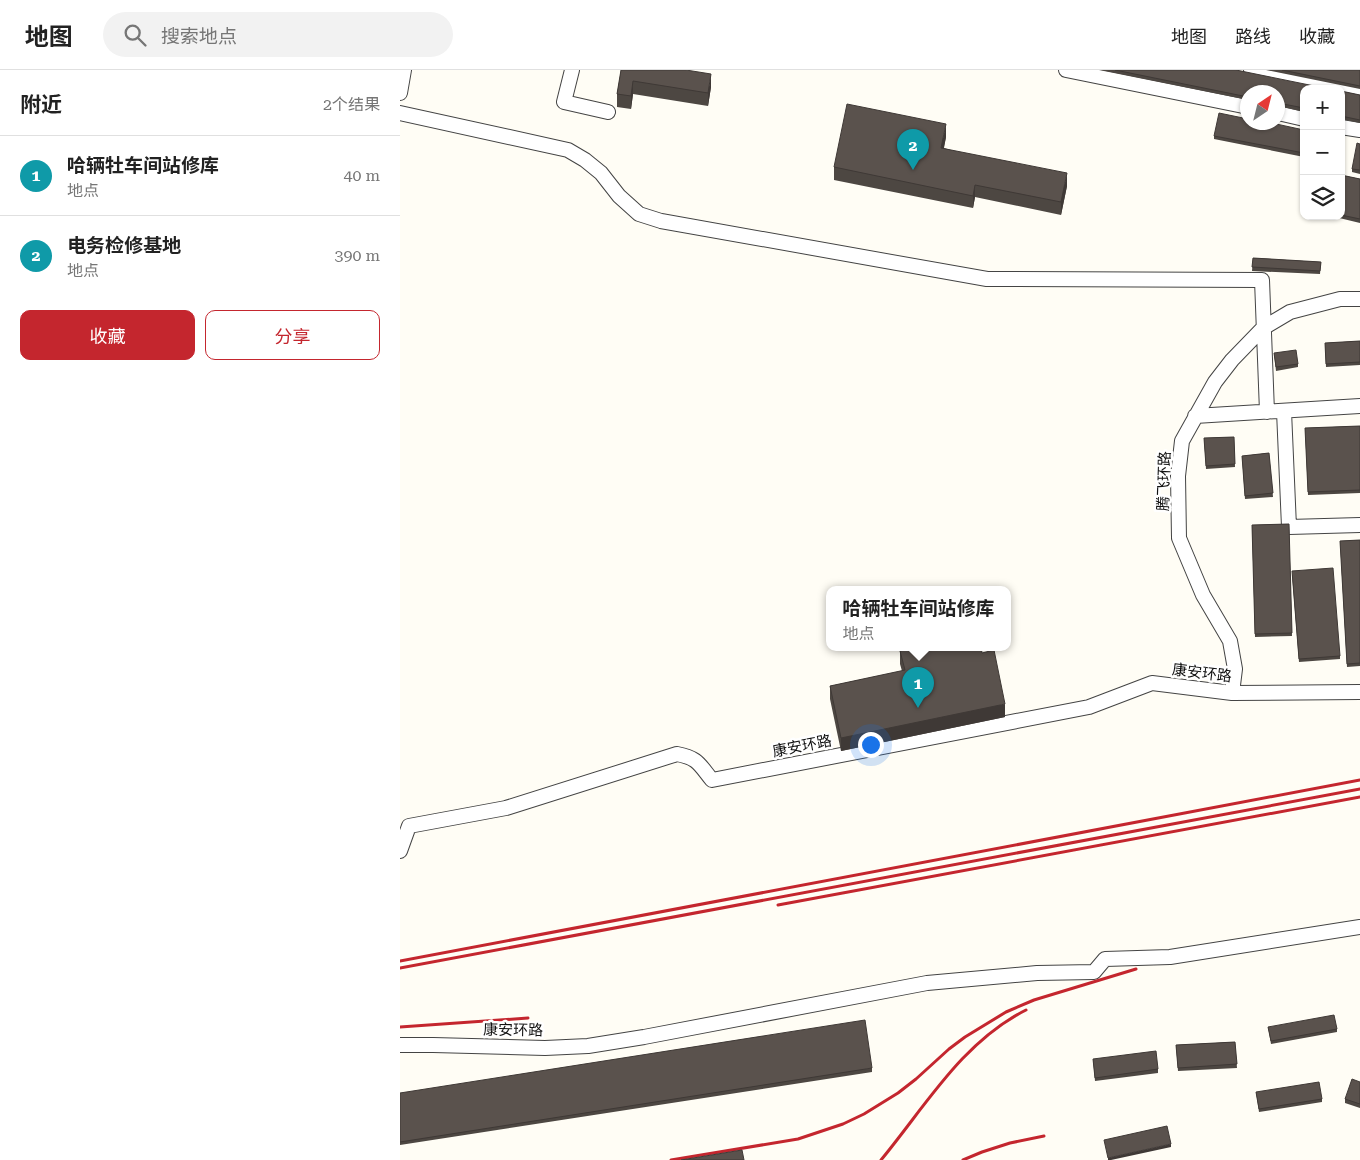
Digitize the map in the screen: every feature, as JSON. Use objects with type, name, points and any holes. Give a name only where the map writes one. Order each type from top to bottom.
[{"type":"lane","points":[[400,93],[404,70]]},
{"type":"lane","points":[[572,70],[564,102],[608,112]]},
{"type":"lane","points":[[1066,70],[1240,105]]},
{"type":"lane","points":[[1251,70],[1360,92]]},
{"type":"lane","points":[[400,113],[568,150],[585,160],[601,173],[619,196],[639,214],[661,221],[987,279],[1262,280],[1267,412]]},
{"type":"lane","points":[[1285,115],[1300,118]]},
{"type":"lane","points":[[1345,128],[1360,130]]},
{"type":"lane","name":"腾飞环路","points":[[1232,693],[1235,669],[1230,641],[1203,595],[1179,538],[1178,476],[1182,442],[1215,382],[1232,360],[1263,328],[1290,312],[1340,299],[1360,299]]},
{"type":"lane","points":[[1195,416],[1360,406]]},
{"type":"lane","points":[[1284,411],[1288,527],[1360,525]]},
{"type":"lane","name":"康安环路","points":[[400,851],[409,826],[506,808],[677,754],[696,760],[712,780],[1089,707],[1152,683],[1232,693],[1360,692]]},
{"type":"lane","name":"康安环路","points":[[400,1045],[433,1044],[545,1048],[588,1046],[927,983],[1036,973],[1094,972],[1105,959],[1170,956],[1360,927]]},
{"type":"building","points":[[621,70],[686,70],[711,74],[708,93],[633,81],[631,96],[617,94]]},
{"type":"building","points":[[1115,70],[1236,70],[1309,85],[1300,85],[1300,107],[1285,104],[1285,85],[1240,85],[1240,95]]},
{"type":"building","points":[[1282,70],[1360,70],[1360,86]]},
{"type":"building","points":[[1345,92],[1360,95],[1360,120],[1345,117]]},
{"type":"building","points":[[847,104],[946,124],[941,148],[1067,173],[1061,202],[975,185],[973,196],[834,167]]},
{"type":"building","points":[[1219,113],[1240,117],[1240,130],[1285,130],[1285,126],[1300,129],[1300,152],[1214,136]]},
{"type":"building","points":[[1357,143],[1360,144],[1360,170],[1352,169]]},
{"type":"building","points":[[1345,176],[1360,179],[1360,219],[1345,216]]},
{"type":"building","points":[[1253,258],[1321,262],[1320,271],[1252,267]]},
{"type":"building","points":[[1360,341],[1360,362],[1326,364],[1325,343]]},
{"type":"building","points":[[1296,350],[1298,364],[1276,367],[1274,353]]},
{"type":"building","points":[[1360,426],[1360,490],[1308,492],[1305,428]]},
{"type":"building","points":[[1234,437],[1235,464],[1206,466],[1204,438]]},
{"type":"building","points":[[1269,453],[1273,493],[1245,496],[1242,456]]},
{"type":"building","points":[[1289,524],[1292,633],[1255,634],[1252,525]]},
{"type":"building","points":[[1360,540],[1360,663],[1347,664],[1340,541]]},
{"type":"building","points":[[1333,568],[1340,656],[1299,659],[1292,571]]},
{"type":"building","points":[[900,651],[982,651],[982,653],[994,651],[1005,704],[841,738],[830,686],[905,670]]},
{"type":"building","points":[[1334,1015],[1337,1029],[1271,1041],[1268,1027]]},
{"type":"building","points":[[865,1020],[872,1068],[400,1142],[400,1093]]},
{"type":"building","points":[[1235,1042],[1237,1064],[1178,1068],[1176,1045]]},
{"type":"building","points":[[1156,1051],[1158,1069],[1095,1078],[1093,1059]]},
{"type":"building","points":[[1352,1079],[1360,1082],[1360,1104],[1345,1099]]},
{"type":"building","points":[[1319,1082],[1322,1099],[1259,1109],[1256,1092]]},
{"type":"building","points":[[1167,1126],[1171,1144],[1108,1158],[1104,1140]]},
{"type":"building","points":[[742,1150],[744,1160],[681,1160]]},
{"type":"railway","points":[[400,961],[1360,780]]},
{"type":"railway","points":[[400,968],[1360,789]]},
{"type":"railway","points":[[778,905],[1360,797]]},
{"type":"railway","points":[[671,1160],[798,1139],[843,1124],[864,1114],[898,1093],[949,1049],[1006,1012],[1034,1000],[1136,969]]},
{"type":"railway","points":[[881,1160],[946,1077],[964,1058],[1003,1023],[1026,1010]]},
{"type":"railway","points":[[400,1027],[528,1018]]},
{"type":"railway","points":[[963,1160],[1010,1143],[1044,1136]]},
{"type":"place","name":"电务检修基地","points":[[913,170]]},
{"type":"place","name":"哈辆牡车间站修库","points":[[918,708]]}]
